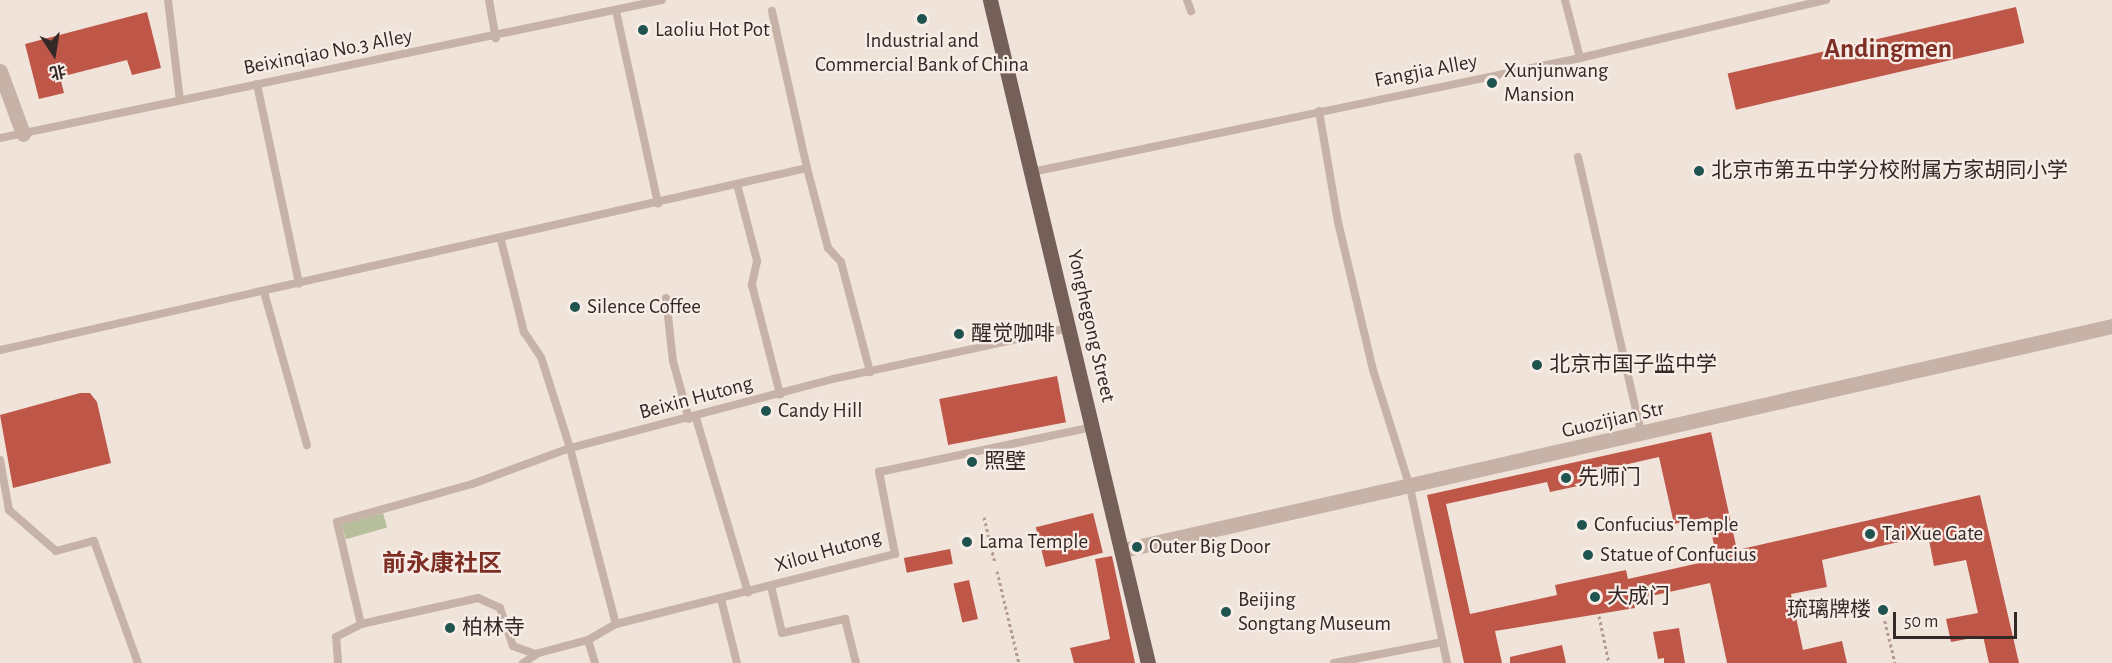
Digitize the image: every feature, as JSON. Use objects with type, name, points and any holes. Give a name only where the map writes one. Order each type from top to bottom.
[{"type":"main road","name":"Yonghegong Street","points":[[990,0],[1071,328],[1148,663]]},
{"type":"street","points":[[0,71],[23,134]]},
{"type":"street","name":"Guozijian Str","points":[[1123,550],[1641,435],[2112,326]]},
{"type":"lane","points":[[168,0],[180,100]]},
{"type":"lane","points":[[489,0],[496,38]]},
{"type":"lane","name":"Beixinqiao No.3 Alley","points":[[0,138],[257,84],[496,38],[662,0]]},
{"type":"lane","points":[[1187,0],[1191,11]]},
{"type":"lane","points":[[1565,0],[1580,58]]},
{"type":"lane","name":"Fangjia Alley","points":[[1032,172],[1580,58],[1826,0]]},
{"type":"lane","points":[[615,11],[658,203]]},
{"type":"lane","points":[[772,11],[807,168],[828,248],[841,262],[870,372]]},
{"type":"lane","points":[[257,84],[299,284]]},
{"type":"lane","points":[[1319,111],[1338,222],[1373,370],[1410,487],[1447,663]]},
{"type":"lane","points":[[1578,157],[1641,435]]},
{"type":"lane","points":[[0,350],[501,240],[807,168]]},
{"type":"lane","points":[[737,184],[757,261],[752,285],[780,394]]},
{"type":"lane","points":[[501,240],[524,332],[541,357],[570,448],[616,624]]},
{"type":"lane","points":[[264,292],[308,445]]},
{"type":"lane","points":[[666,298],[673,361],[748,592]]},
{"type":"lane","name":"Beixin Hutong","points":[[361,624],[337,522],[472,484],[570,448],[870,372],[1071,328]]},
{"type":"lane","name":"Xilou Hutong","points":[[523,663],[538,653],[588,640],[616,624],[895,554],[879,472],[1093,427]]},
{"type":"lane","points":[[0,460],[9,510],[56,550],[94,541],[138,663]]},
{"type":"lane","points":[[0,513],[9,510]]},
{"type":"lane","points":[[771,586],[782,633],[845,619],[856,663]]},
{"type":"lane","points":[[338,663],[336,637],[361,624],[478,598],[500,608],[513,646],[538,653]]},
{"type":"lane","points":[[721,599],[737,663]]},
{"type":"lane","points":[[588,640],[595,663]]},
{"type":"lane","points":[[1334,663],[1443,642]]},
{"type":"path","points":[[984,517],[995,563]]},
{"type":"path","points":[[997,571],[1019,663]]},
{"type":"path","points":[[1882,609],[1894,663]]},
{"type":"path","points":[[1599,616],[1609,663]]},
{"type":"green space","points":[[383,513],[387,527],[346,539],[342,525]]},
{"type":"building","points":[[2016,7],[2024,43],[1736,110],[1728,74]]},
{"type":"building","points":[[147,12],[161,68],[132,75],[127,60],[60,77],[64,93],[39,99],[25,44]]},
{"type":"building","points":[[1057,376],[1066,422],[948,445],[939,399]]},
{"type":"building","points":[[80,393],[90,393],[97,402],[111,463],[13,488],[0,415]]},
{"type":"building","points":[[1711,432],[1737,550],[1980,495],[2019,663],[1989,663],[1983,636],[1951,642],[1946,619],[1978,613],[1966,560],[1934,566],[1928,535],[1822,560],[1827,587],[1791,594],[1803,650],[1842,641],[1847,663],[1727,663],[1710,583],[1633,600],[1635,608],[1495,631],[1502,663],[1464,663],[1427,495]],"holes":[[[1659,457],[1674,524],[1708,517],[1717,559],[1628,579],[1626,570],[1555,585],[1557,595],[1470,614],[1446,504],[1547,482],[1550,492],[1587,484],[1584,474]]]},
{"type":"building","points":[[1093,513],[1103,553],[1046,567],[1036,527]]},
{"type":"building","points":[[950,549],[953,564],[907,573],[904,558]]},
{"type":"building","points":[[1112,556],[1135,663],[1074,663],[1070,648],[1110,639],[1095,559]]},
{"type":"building","points":[[969,580],[978,619],[962,623],[953,584]]},
{"type":"building","points":[[1679,628],[1685,663],[1664,663],[1664,658],[1658,659],[1653,632]]},
{"type":"building","points":[[1562,645],[1566,663],[1510,663],[1510,657]]},
{"type":"place","name":"Industrial and Commercial Bank of China","points":[[922,19]]},
{"type":"place","name":"Laoliu Hot Pot","points":[[643,30]]},
{"type":"place","name":"Xunjunwang Mansion","points":[[1492,83]]},
{"type":"place","name":"北京市第五中学分校附属方家胡同小学","points":[[1699,171]]},
{"type":"place","name":"Silence Coffee","points":[[575,307]]},
{"type":"place","name":"醒觉咖啡","points":[[959,334]]},
{"type":"place","name":"北京市国子监中学","points":[[1537,365]]},
{"type":"place","name":"Candy Hill","points":[[766,411]]},
{"type":"place","name":"照壁","points":[[972,462]]},
{"type":"place","name":"先师门","points":[[1566,478]]},
{"type":"place","name":"Confucius Temple","points":[[1582,525]]},
{"type":"place","name":"Tai Xue Gate","points":[[1870,534]]},
{"type":"place","name":"Lama Temple","points":[[967,542]]},
{"type":"place","name":"Outer Big Door","points":[[1137,547]]},
{"type":"place","name":"Statue of Confucius","points":[[1588,555]]},
{"type":"place","name":"大成门","points":[[1595,597]]},
{"type":"place","name":"琉璃牌楼","points":[[1883,610]]},
{"type":"place","name":"Beijing Songtang Museum","points":[[1226,612]]},
{"type":"place","name":"柏林寺","points":[[450,628]]},
{"type":"district","name":"Andingmen","points":[[1888,49]]},
{"type":"district","name":"前永康社区","points":[[442,565]]}]
